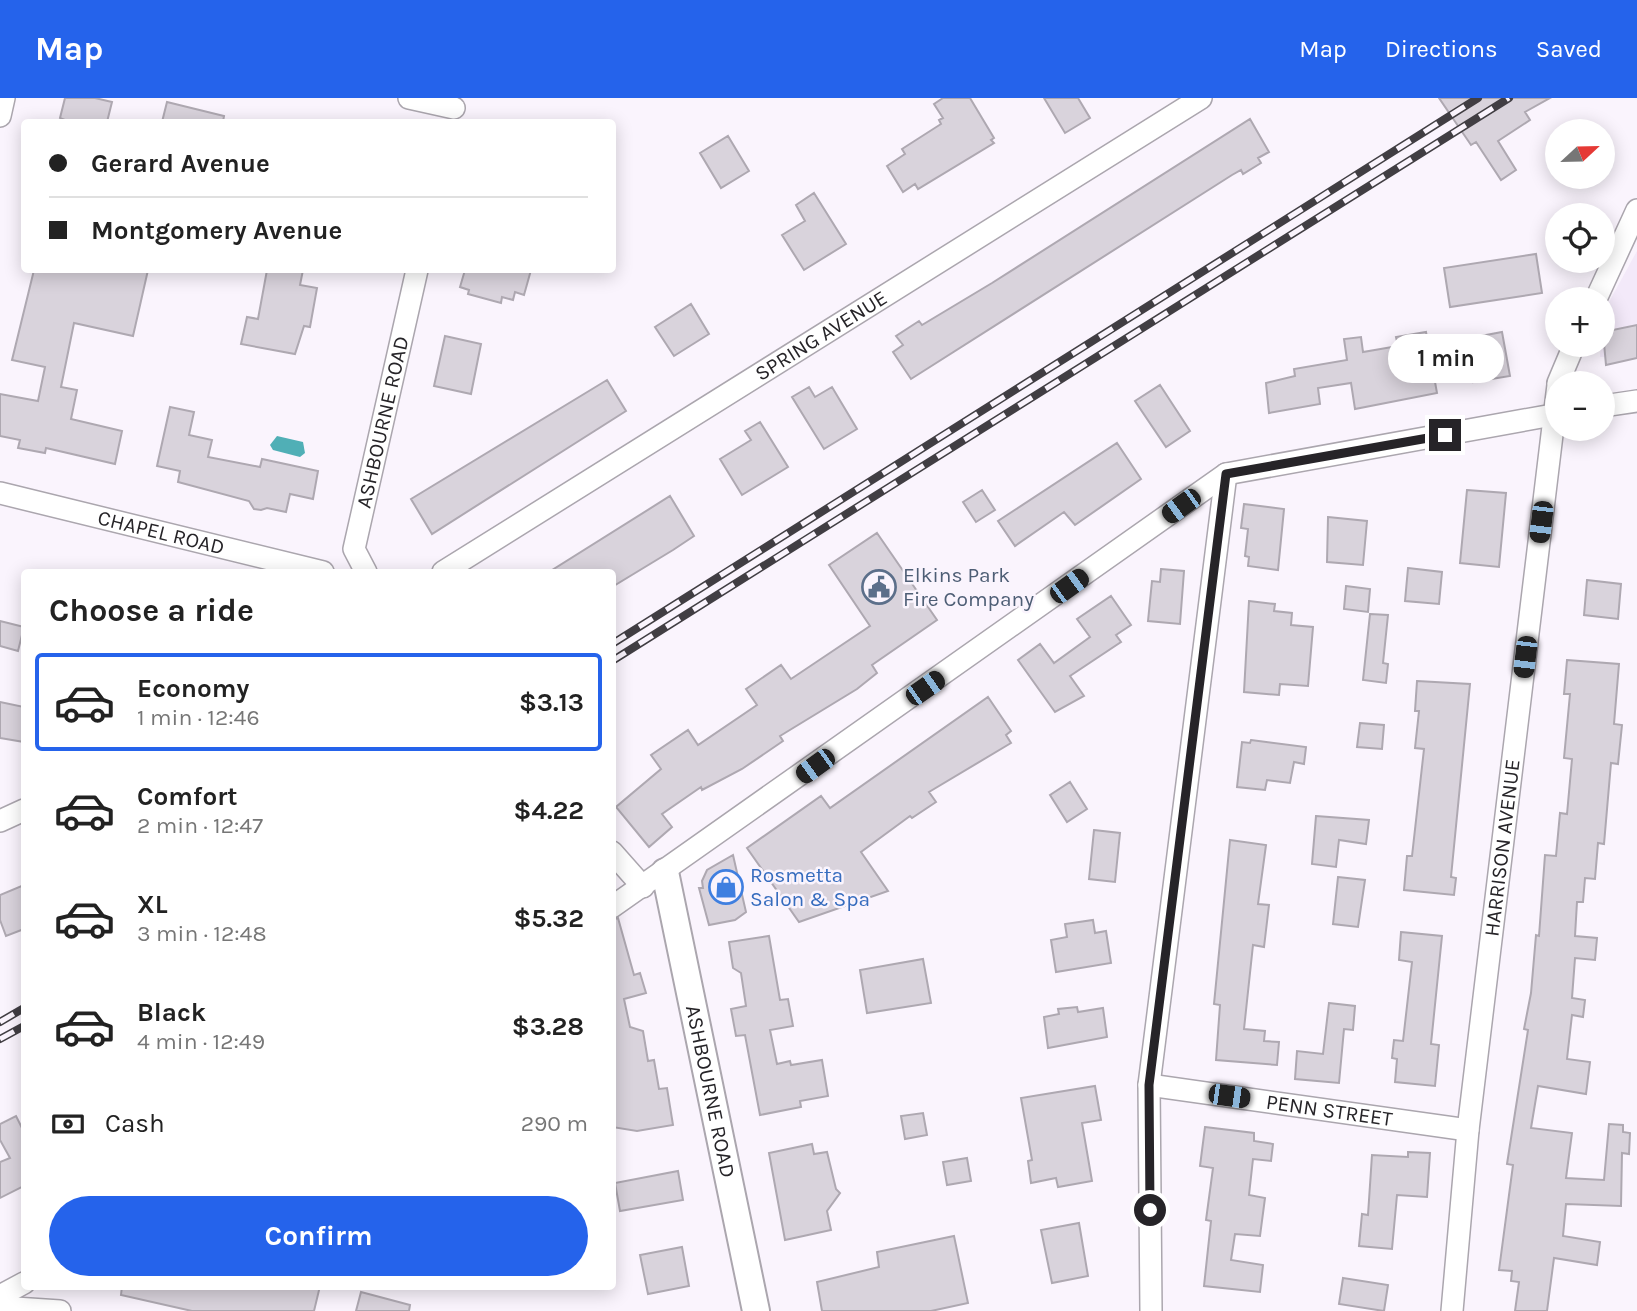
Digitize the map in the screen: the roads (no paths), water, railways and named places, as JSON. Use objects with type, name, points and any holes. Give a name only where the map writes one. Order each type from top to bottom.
[{"type":"street","points":[[0,116],[4,98]]},
{"type":"street","points":[[409,98],[453,110]]},
{"type":"street","name":"SPRING AVENUE","points":[[448,569],[1201,98]]},
{"type":"street","points":[[1601,287],[1637,210]]},
{"type":"street","name":"ASHBOURNE ROAD","points":[[364,569],[354,550],[416,273]]},
{"type":"street","points":[[1615,405],[1637,401]]},
{"type":"street","points":[[616,904],[1226,474],[1545,417]]},
{"type":"street","name":"HARRISON AVENUE","points":[[1452,1311],[1468,1129],[1553,441]]},
{"type":"street","points":[[1151,1311],[1149,1085],[1226,474]]},
{"type":"street","name":"CHAPEL ROAD","points":[[0,493],[311,569]]},
{"type":"street","points":[[616,857],[643,887]]},
{"type":"street","name":"ASHBOURNE ROAD","points":[[665,872],[756,1311]]},
{"type":"street","name":"PENN STREET","points":[[1149,1085],[1468,1129]]},
{"type":"street","points":[[0,1296],[21,1285]]},
{"type":"street","points":[[0,1307],[60,1311]]},
{"type":"water","points":[[277,436],[303,442],[305,453],[300,457],[273,450],[270,445]]},
{"type":"railway","points":[[616,641],[1478,98]]},
{"type":"railway","points":[[616,658],[1509,98]]},
{"type":"railway","points":[[0,1022],[21,1010]]},
{"type":"railway","points":[[0,1039],[21,1028]]},
{"type":"place","name":"Elkins Park Fire Company","points":[[879,587]]},
{"type":"place","name":"Rosmetta Salon & Spa","points":[[726,887]]}]
